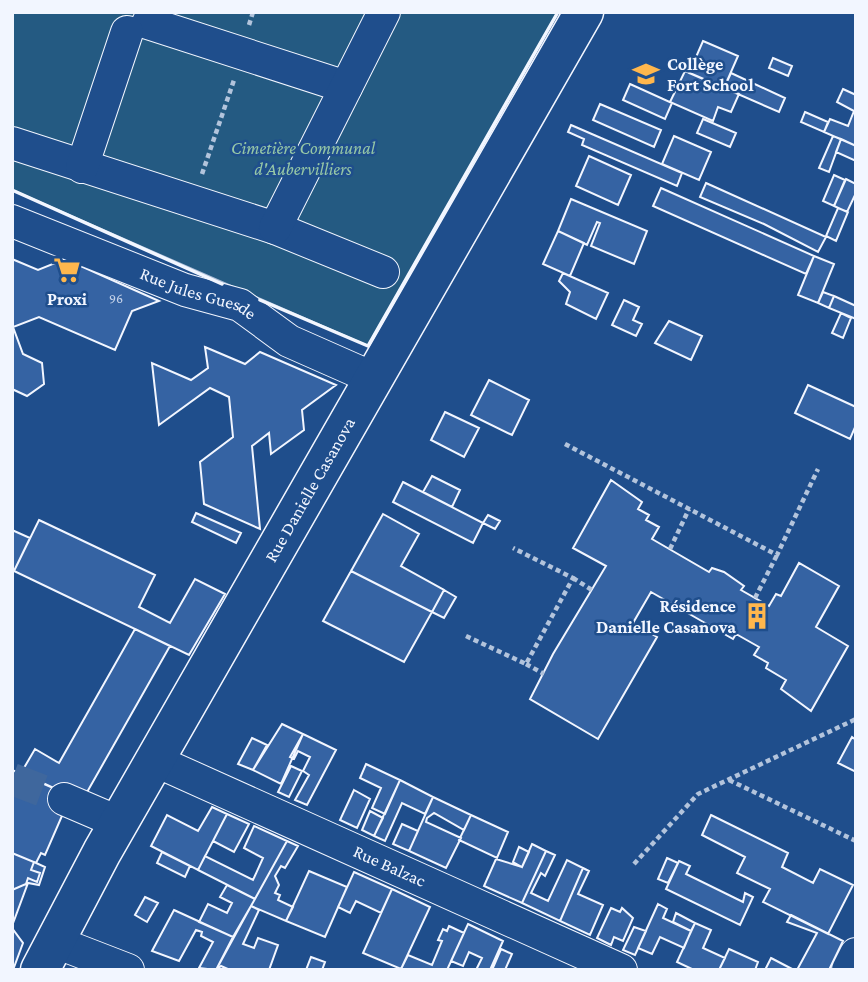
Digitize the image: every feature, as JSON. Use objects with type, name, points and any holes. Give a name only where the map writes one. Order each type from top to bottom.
[{"type":"main road","name":"Rue Danielle Casanova","points":[[46,955],[584,12]]},
{"type":"street","points":[[275,228],[384,12]]},
{"type":"street","points":[[82,167],[135,20],[346,87]]},
{"type":"street","points":[[12,143],[275,228],[383,272]]},
{"type":"street","name":"Rue Jules Guesde","points":[[12,221],[185,290],[240,305],[289,341],[375,379]]},
{"type":"street","name":"Rue Balzac","points":[[156,761],[621,970]]},
{"type":"street","points":[[65,799],[120,822]]},
{"type":"street","points":[[848,970],[856,954]]},
{"type":"street","points":[[46,955],[128,970]]},
{"type":"path","points":[[193,202],[243,54],[243,44],[253,12]]},
{"type":"path","points":[[565,444],[777,555]]},
{"type":"path","points":[[755,598],[818,469]]},
{"type":"path","points":[[670,549],[689,509]]},
{"type":"path","points":[[513,548],[592,590]]},
{"type":"path","points":[[526,664],[573,578]]},
{"type":"path","points":[[466,636],[544,674]]},
{"type":"path","points":[[634,864],[698,794],[856,719]]},
{"type":"path","points":[[729,780],[856,841]]},
{"type":"green space","name":"Cimetière Communal d'Aubervilliers","points":[[12,12],[558,12],[368,346],[12,190]]},
{"type":"building","points":[[703,41],[738,56],[724,88],[689,73]]},
{"type":"building","points":[[773,58],[792,66],[788,76],[769,68]]},
{"type":"building","points":[[685,71],[739,94],[731,112],[718,107],[713,121],[670,102]]},
{"type":"building","points":[[731,73],[785,98],[779,112],[724,88]]},
{"type":"building","points":[[630,84],[672,103],[665,119],[623,100]]},
{"type":"building","points":[[843,89],[856,95],[856,146],[824,132],[830,119],[848,126],[854,111],[837,102]]},
{"type":"building","points":[[600,104],[661,130],[654,147],[593,120]]},
{"type":"building","points":[[805,112],[828,122],[824,132],[801,122]]},
{"type":"building","points":[[703,119],[736,133],[730,147],[697,133]]},
{"type":"building","points":[[571,125],[682,173],[677,186],[582,145],[584,139],[568,132]]},
{"type":"building","points":[[674,136],[711,152],[699,180],[662,164]]},
{"type":"building","points":[[833,136],[841,139],[829,172],[819,168]]},
{"type":"building","points":[[841,139],[856,146],[856,161],[836,152]]},
{"type":"building","points":[[589,156],[631,175],[618,205],[576,186]]},
{"type":"building","points":[[834,175],[845,180],[834,206],[823,201]]},
{"type":"building","points":[[846,179],[856,184],[856,193],[847,212],[834,206]]},
{"type":"building","points":[[706,183],[826,237],[818,252],[764,224],[700,197]]},
{"type":"building","points":[[661,188],[814,256],[806,274],[653,206]]},
{"type":"building","points":[[571,199],[647,231],[634,264],[591,246],[600,223],[597,222],[587,245],[558,231]]},
{"type":"building","points":[[838,208],[848,212],[836,241],[826,236]]},
{"type":"building","points":[[558,231],[584,243],[570,276],[543,264]]},
{"type":"building","points":[[814,256],[834,264],[818,303],[798,295]]},
{"type":"building","points":[[12,259],[38,270],[65,259],[159,301],[132,311],[115,350],[39,317],[13,327],[23,354],[42,363],[44,384],[27,396],[12,389]]},
{"type":"building","points":[[563,273],[608,293],[596,319],[566,304],[570,292],[559,281]]},
{"type":"building","points":[[823,292],[834,296],[829,308],[818,303]]},
{"type":"building","points":[[834,296],[856,306],[856,319],[829,308]]},
{"type":"building","points":[[624,300],[639,307],[633,320],[642,324],[636,336],[612,325]]},
{"type":"building","points":[[841,313],[851,318],[843,338],[832,333]]},
{"type":"building","points":[[669,321],[702,336],[691,360],[655,343]]},
{"type":"building","points":[[205,347],[245,364],[260,352],[336,385],[302,410],[304,430],[271,454],[269,433],[252,446],[260,529],[204,504],[200,462],[233,437],[229,397],[210,388],[159,425],[152,363],[191,380],[208,368]]},
{"type":"building","points":[[489,380],[529,400],[512,435],[471,415]]},
{"type":"building","points":[[808,385],[856,407],[856,425],[850,439],[795,413]]},
{"type":"building","points":[[445,412],[479,428],[464,457],[431,440]]},
{"type":"building","points":[[432,476],[460,490],[452,507],[423,492]]},
{"type":"building","name":"Résidence Danielle Casanova","points":[[611,480],[642,502],[638,509],[649,515],[646,520],[659,527],[652,539],[709,572],[712,568],[724,572],[744,586],[741,590],[769,606],[776,594],[781,596],[799,563],[839,586],[816,627],[848,646],[811,711],[781,689],[786,680],[766,668],[768,663],[754,655],[759,647],[736,634],[733,639],[651,592],[633,623],[657,637],[598,739],[530,699],[553,654],[606,566],[573,548]]},
{"type":"building","points":[[403,482],[483,523],[473,543],[393,502]]},
{"type":"building","points":[[196,513],[241,533],[236,543],[192,522]]},
{"type":"building","points":[[383,514],[419,534],[401,566],[444,590],[432,612],[351,571]]},
{"type":"building","points":[[488,515],[500,521],[495,529],[483,523]]},
{"type":"building","points":[[39,520],[155,575],[139,607],[170,623],[195,579],[225,594],[189,655],[14,571]]},
{"type":"building","points":[[12,530],[30,538],[14,571],[12,570]]},
{"type":"building","points":[[351,571],[432,612],[404,662],[323,621]]},
{"type":"building","points":[[444,590],[456,597],[444,618],[432,612]]},
{"type":"building","points":[[135,629],[170,646],[82,801],[21,773],[35,749],[59,763]]},
{"type":"building","points":[[282,724],[303,734],[281,784],[253,770]]},
{"type":"building","points":[[303,734],[336,750],[307,805],[295,800],[309,775],[303,771],[310,757],[298,751],[294,759],[290,757]]},
{"type":"building","points":[[852,737],[856,740],[856,772],[838,763]]},
{"type":"building","points":[[252,738],[267,745],[253,770],[238,764]]},
{"type":"building","points":[[366,764],[400,780],[385,814],[372,808],[381,788],[360,778]]},
{"type":"building","points":[[291,766],[302,771],[289,797],[278,792]]},
{"type":"building","points":[[12,770],[67,794],[65,809],[45,855],[41,853],[36,863],[12,853]]},
{"type":"building","points":[[400,780],[433,797],[425,814],[402,803],[385,841],[374,836]]},
{"type":"building","points":[[354,790],[370,799],[357,828],[340,820]]},
{"type":"building","points":[[433,797],[471,815],[464,830],[434,813],[427,818],[426,822],[461,838],[446,868],[409,851]]},
{"type":"building","points":[[212,807],[227,814],[198,870],[151,846],[167,815],[198,831]]},
{"type":"building","points":[[370,811],[383,818],[374,836],[362,830]]},
{"type":"building","points":[[227,814],[249,824],[234,852],[213,841]]},
{"type":"building","points":[[471,815],[508,832],[497,858],[459,840]]},
{"type":"building","points":[[711,815],[788,853],[782,867],[813,883],[820,869],[853,885],[828,934],[763,902],[770,889],[737,873],[745,857],[702,835]]},
{"type":"building","points":[[402,824],[418,831],[409,851],[393,844]]},
{"type":"building","points":[[254,826],[287,841],[255,899],[198,870],[205,856],[253,880],[263,858],[244,848]]},
{"type":"building","points":[[287,841],[298,846],[285,868],[281,866],[275,876],[279,885],[275,893],[280,895],[278,900],[293,907],[286,921],[251,906]]},
{"type":"building","points":[[532,844],[546,851],[522,903],[484,886],[496,859],[522,867]]},
{"type":"building","points":[[519,847],[529,852],[522,867],[513,862]]},
{"type":"building","points":[[546,851],[555,855],[545,876],[541,873],[531,893],[548,901],[567,860],[583,868],[560,921],[522,903]]},
{"type":"building","points":[[162,852],[190,866],[185,877],[157,863]]},
{"type":"building","points":[[12,853],[34,862],[31,870],[40,873],[37,882],[28,878],[26,884],[12,890]]},
{"type":"building","points":[[667,858],[678,863],[668,883],[658,879]]},
{"type":"building","points":[[679,861],[690,866],[686,874],[743,902],[745,893],[753,897],[740,925],[666,889]]},
{"type":"building","points":[[34,862],[45,867],[39,885],[28,883],[12,926],[12,890],[26,884],[28,878],[37,882],[40,873],[31,870]]},
{"type":"building","points":[[583,868],[589,871],[578,894],[603,905],[590,935],[560,921]]},
{"type":"building","points":[[309,871],[347,887],[325,937],[286,921]]},
{"type":"building","points":[[354,872],[392,889],[381,913],[356,901],[350,913],[338,907]]},
{"type":"building","points":[[227,885],[255,899],[233,937],[199,922],[208,904],[227,913],[232,903],[220,897]]},
{"type":"building","points":[[392,889],[430,907],[401,969],[363,953]]},
{"type":"building","points":[[145,897],[158,903],[147,922],[135,915]]},
{"type":"building","points":[[658,904],[667,909],[663,918],[691,931],[684,948],[660,937],[652,954],[638,948]]},
{"type":"building","points":[[251,906],[259,910],[243,944],[254,948],[258,938],[278,945],[269,970],[230,970],[221,966],[216,970]]},
{"type":"building","points":[[611,908],[620,912],[622,908],[633,918],[623,941],[614,937],[611,945],[597,938]]},
{"type":"building","points":[[174,910],[233,937],[216,970],[199,968],[213,942],[196,930],[179,961],[152,951]]},
{"type":"building","points":[[676,913],[695,923],[691,931],[673,922]]},
{"type":"building","points":[[791,915],[843,941],[829,970],[797,970],[817,933],[787,922]]},
{"type":"building","points":[[695,923],[711,930],[703,948],[725,958],[719,970],[694,970],[677,962]]},
{"type":"building","points":[[468,924],[503,941],[490,970],[476,970],[482,958],[469,952],[463,966],[451,961]]},
{"type":"building","points":[[449,926],[464,933],[447,970],[401,969],[408,955],[432,965],[442,941],[438,940],[443,929],[447,931]]},
{"type":"building","points":[[634,927],[646,931],[635,955],[623,950]]},
{"type":"building","points":[[12,928],[23,943],[13,970],[12,970]]},
{"type":"building","points":[[501,949],[512,954],[505,970],[492,970]]},
{"type":"building","points":[[729,949],[758,962],[755,970],[719,970]]},
{"type":"building","points":[[311,957],[325,962],[322,970],[306,970]]},
{"type":"building","points":[[771,958],[794,970],[765,970]]},
{"type":"tunnel","points":[[12,779],[64,799]]},
{"type":"wall","points":[[260,300],[368,346],[558,12]]},
{"type":"wall","points":[[12,190],[222,284]]},
{"type":"place","name":"Collège Fort School","points":[[646,74]]},
{"type":"place","name":"Proxi","points":[[67,270]]},
{"type":"place","name":"Résidence Danielle Casanova","points":[[757,616]]}]
